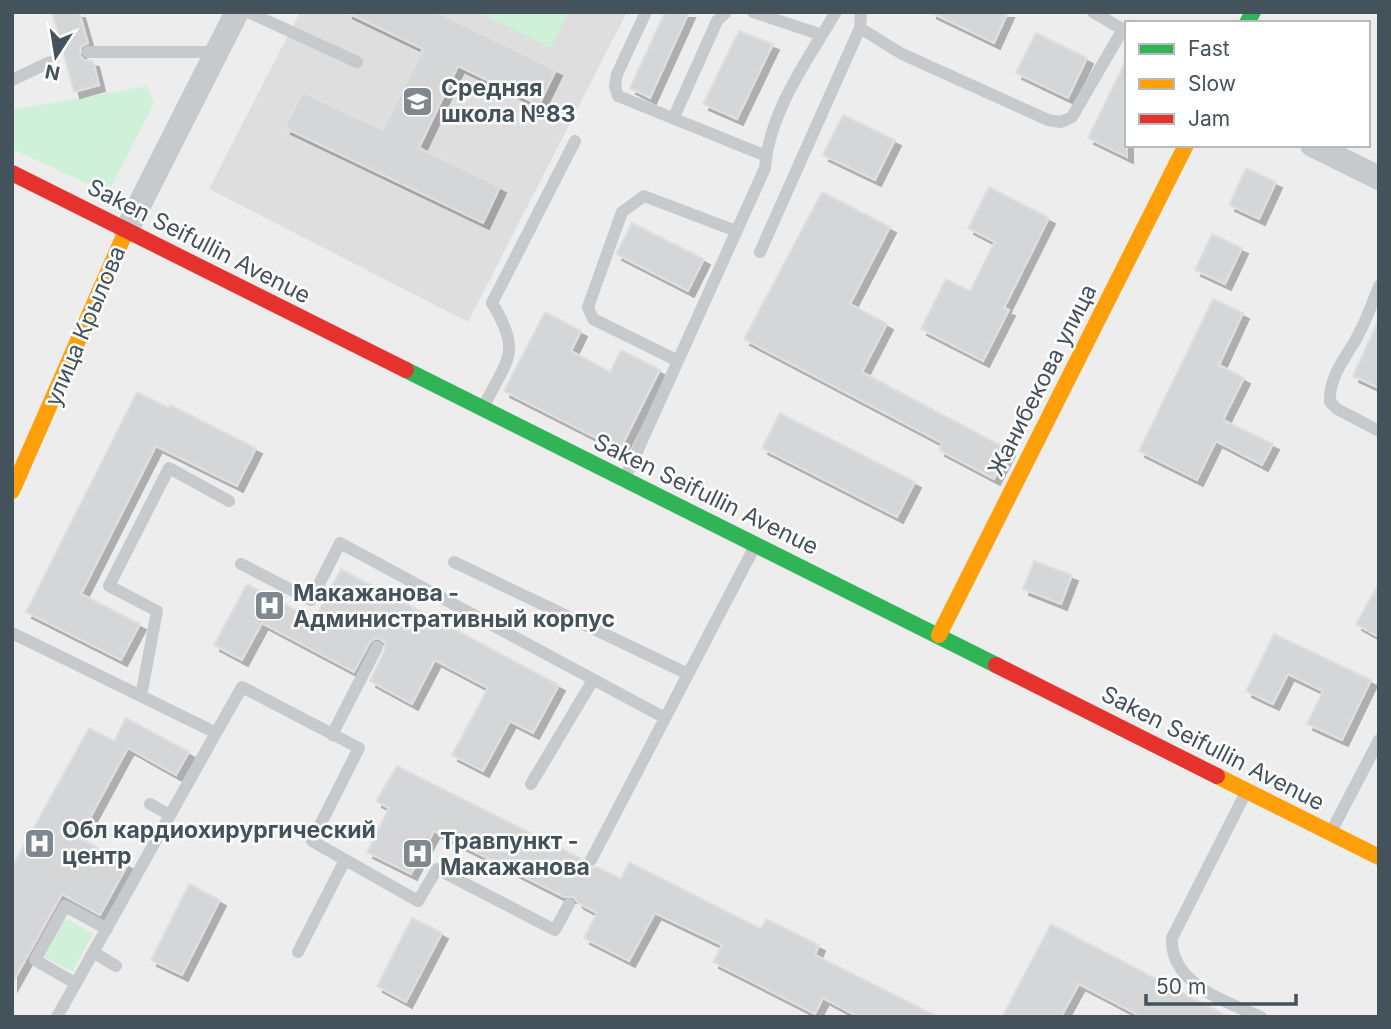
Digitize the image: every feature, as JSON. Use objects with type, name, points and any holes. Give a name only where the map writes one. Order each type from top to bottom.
[{"type":"main road","name":"Жанибекова улица","points":[[939,635],[1185,147]]},
{"type":"main road","name":"Saken Seifullin Avenue","points":[[12,173],[1379,857]]},
{"type":"main road","name":"улица Крылова","points":[[13,487],[125,231]]},
{"type":"street","name":"улица Крылова","points":[[125,231],[237,12]]},
{"type":"street","points":[[1316,147],[1379,178]]},
{"type":"lane","points":[[248,12],[357,62]]},
{"type":"lane","points":[[646,12],[617,74],[615,86],[618,96],[766,156]]},
{"type":"lane","points":[[674,117],[718,21],[726,12]]},
{"type":"lane","points":[[753,12],[822,35]]},
{"type":"lane","points":[[625,479],[765,168],[767,143],[790,92],[836,12]]},
{"type":"lane","points":[[761,252],[860,28],[861,12]]},
{"type":"lane","points":[[860,28],[902,54],[1048,120],[1061,121],[1072,117],[1125,30],[1093,12]]},
{"type":"lane","points":[[88,52],[217,52]]},
{"type":"lane","points":[[12,80],[50,62]]},
{"type":"lane","points":[[482,408],[511,352],[506,326],[492,303],[575,141]]},
{"type":"lane","points":[[678,361],[593,319],[588,307],[622,212],[644,196],[736,231]]},
{"type":"lane","points":[[1379,285],[1360,330],[1333,377],[1329,392],[1329,401],[1337,409],[1379,431]]},
{"type":"lane","points":[[141,696],[157,611],[109,586],[169,468],[229,501]]},
{"type":"lane","points":[[241,564],[311,600],[340,543],[665,718]]},
{"type":"lane","points":[[592,860],[755,544]]},
{"type":"lane","points":[[454,562],[688,674]]},
{"type":"lane","points":[[12,633],[216,733]]},
{"type":"lane","points":[[332,735],[377,648]]},
{"type":"lane","points":[[531,784],[593,680]]},
{"type":"lane","points":[[57,1017],[242,687],[359,748],[312,841],[418,901],[437,869],[555,930],[569,904]]},
{"type":"lane","points":[[1331,833],[1379,740]]},
{"type":"lane","points":[[1246,790],[1172,938],[1171,953],[1186,977],[1213,995],[1261,1017]]},
{"type":"lane","points":[[150,804],[170,815]]},
{"type":"lane","points":[[298,952],[345,860]]},
{"type":"lane","points":[[75,983],[35,960],[65,906],[107,929]]},
{"type":"lane","points":[[93,952],[117,966]]},
{"type":"shaded area","name":"Средняя школа №83","points":[[300,12],[627,12],[468,322],[209,189]]},
{"type":"green space","points":[[478,12],[569,12],[551,48]]},
{"type":"green space","points":[[147,86],[154,103],[108,193],[12,149],[12,110]]},
{"type":"green space","points":[[64,918],[93,933],[73,972],[44,957]]},
{"type":"building","points":[[52,12],[79,12],[88,43],[81,47],[80,56],[84,60],[93,61],[99,85],[74,92]]},
{"type":"building","points":[[346,12],[436,12],[556,70],[539,105],[458,66],[419,148],[500,187],[483,223],[285,128],[302,92],[383,130],[423,49]]},
{"type":"building","points":[[665,12],[689,12],[650,98],[630,88]]},
{"type":"building","points":[[930,12],[1008,12],[994,43]]},
{"type":"building","points":[[739,31],[773,44],[737,119],[703,104]]},
{"type":"building","points":[[1036,33],[1087,58],[1068,98],[1016,73]]},
{"type":"building","points":[[1125,62],[1127,157],[1088,138]]},
{"type":"building","points":[[843,115],[895,140],[875,180],[823,155]]},
{"type":"building","points":[[1246,168],[1276,182],[1259,219],[1229,205]]},
{"type":"building","points":[[989,187],[1049,218],[1004,308],[1009,310],[983,361],[921,329],[946,279],[970,291],[995,242],[968,228]]},
{"type":"building","points":[[822,192],[890,227],[850,304],[887,324],[862,372],[1009,450],[994,479],[939,450],[942,443],[744,339]]},
{"type":"building","points":[[632,223],[704,259],[688,291],[616,254]]},
{"type":"building","points":[[1212,234],[1242,248],[1225,284],[1195,270]]},
{"type":"building","points":[[1213,299],[1243,313],[1219,365],[1244,378],[1223,420],[1273,444],[1262,465],[1216,441],[1197,480],[1139,451]]},
{"type":"building","points":[[545,312],[581,331],[571,351],[610,372],[621,350],[660,370],[620,450],[504,391]]},
{"type":"building","points":[[1379,319],[1379,388],[1353,376]]},
{"type":"building","points":[[137,392],[169,408],[170,405],[256,448],[237,486],[156,446],[81,594],[140,624],[121,660],[26,612]]},
{"type":"building","points":[[780,413],[915,482],[897,517],[762,448]]},
{"type":"building","points":[[1034,561],[1072,575],[1061,604],[1023,589]]},
{"type":"building","points":[[341,569],[559,685],[533,733],[510,721],[483,771],[452,755],[488,688],[435,660],[412,704],[370,681],[385,650],[385,643],[380,639],[376,638],[370,642],[354,672],[262,623],[242,660],[214,645],[247,584],[314,620]]},
{"type":"building","points":[[1379,583],[1379,637],[1356,624]]},
{"type":"building","points":[[1274,634],[1371,680],[1342,740],[1307,724],[1323,691],[1288,674],[1273,704],[1246,691]]},
{"type":"building","points":[[126,718],[189,752],[176,775],[128,748],[79,838],[128,864],[100,915],[62,894],[12,984],[12,867],[89,728],[114,741]]},
{"type":"building","points":[[397,766],[582,859],[588,868],[597,867],[621,879],[629,862],[761,929],[766,919],[819,945],[815,955],[938,1017],[859,1017],[823,998],[815,1014],[713,962],[722,945],[655,913],[629,961],[584,938],[597,913],[578,903],[574,897],[564,897],[434,831],[411,874],[367,852],[389,808],[376,801]]},
{"type":"building","points":[[189,884],[220,900],[182,975],[151,960]]},
{"type":"building","points":[[412,918],[442,933],[406,1002],[377,986]]},
{"type":"building","points":[[1051,924],[1229,1017],[1142,1017],[1079,984],[1061,1017],[1002,1017]]},
{"type":"traffic: fast","points":[[1248,21],[1253,12]]},
{"type":"traffic: fast","points":[[406,370],[996,665]]},
{"type":"traffic: slow","points":[[939,635],[1185,147]]},
{"type":"traffic: slow","points":[[12,491],[126,231]]},
{"type":"traffic: slow","points":[[1217,776],[1379,857]]},
{"type":"traffic: jam","points":[[12,173],[406,370]]},
{"type":"traffic: jam","points":[[996,665],[1217,776]]},
{"type":"place","name":"Средняя школа №83","points":[[418,101]]},
{"type":"place","name":"Макажанова - Административный корпус","points":[[270,606]]},
{"type":"place","name":"Обл кардиохирургический центр","points":[[39,843]]},
{"type":"place","name":"Травпункт - Макажанова","points":[[417,854]]}]
